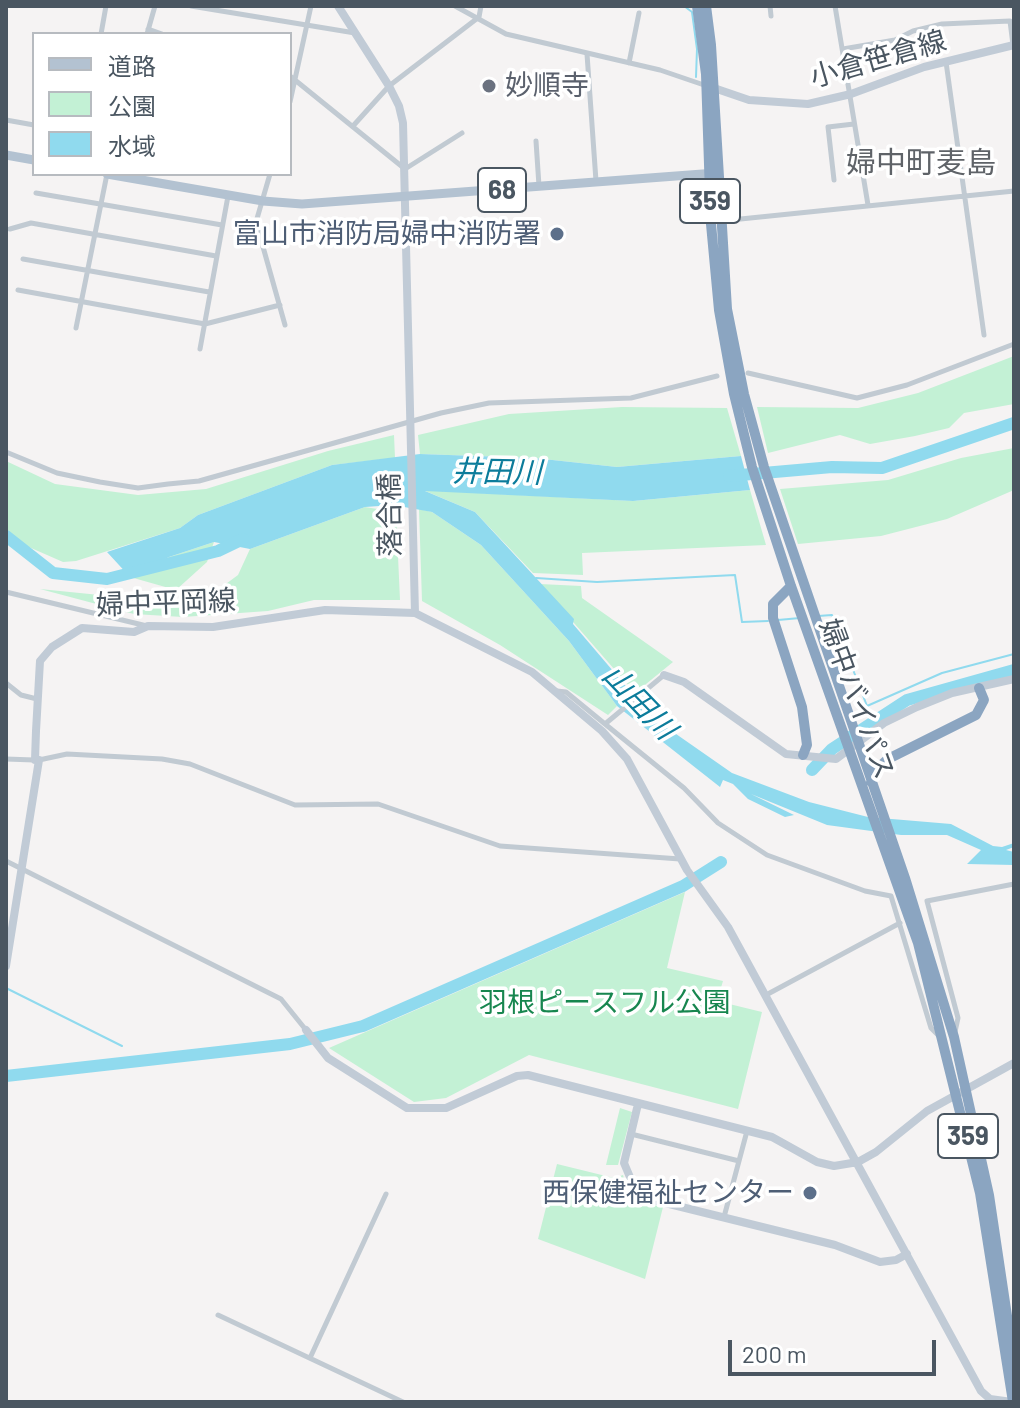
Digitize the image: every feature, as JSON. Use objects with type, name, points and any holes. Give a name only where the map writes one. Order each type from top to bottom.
[{"type":"highway","name":"婦中バイパス","points":[[696,6],[704,20]]},
{"type":"highway","name":"婦中バイパス","points":[[707,6],[704,20],[710,86],[719,310],[739,394],[871,782],[963,1091],[999,1251],[1014,1363]]},
{"type":"highway","name":"婦中バイパス","points":[[712,173],[720,221],[727,309],[752,467],[815,655],[900,877]]},
{"type":"highway","points":[[791,586],[773,604],[773,618],[802,707],[807,756]]},
{"type":"highway","points":[[773,618],[781,602],[792,604],[815,655]]},
{"type":"highway","points":[[871,782],[875,771],[888,759],[976,715],[984,700],[979,688]]},
{"type":"highway","points":[[844,700],[868,754],[888,759]]},
{"type":"highway","name":"婦中バイパス","points":[[963,1091],[1013,1402]]},
{"type":"main road","points":[[6,155],[32,160]]},
{"type":"main road","name":"68","points":[[118,176],[228,196],[302,204],[712,173]]},
{"type":"street","points":[[101,32],[106,6]]},
{"type":"street","points":[[148,32],[155,6]]},
{"type":"street","points":[[191,6],[356,34]]},
{"type":"street","points":[[311,6],[293,79],[405,169]]},
{"type":"street","points":[[338,6],[389,86],[403,123],[410,423]]},
{"type":"street","points":[[455,6],[506,34],[710,86]]},
{"type":"street","points":[[353,126],[389,86],[479,17],[481,6]]},
{"type":"street","points":[[770,6],[771,16]]},
{"type":"street","points":[[835,6],[868,205]]},
{"type":"street","points":[[629,63],[639,13]]},
{"type":"street","points":[[843,49],[895,40],[913,31],[942,24],[1010,21],[1014,45]]},
{"type":"street","name":"小倉笹倉線","points":[[710,86],[749,100],[783,105],[808,104],[851,94],[946,61],[1014,45]]},
{"type":"street","points":[[587,54],[597,183]]},
{"type":"street","points":[[946,61],[984,335]]},
{"type":"street","points":[[6,120],[32,125]]},
{"type":"street","points":[[834,180],[828,127],[854,124]]},
{"type":"street","points":[[405,169],[462,133]]},
{"type":"street","points":[[536,141],[539,187]]},
{"type":"street","points":[[76,328],[107,176]]},
{"type":"street","points":[[269,176],[256,222],[285,325]]},
{"type":"street","points":[[720,221],[1014,191]]},
{"type":"street","points":[[36,193],[222,225]]},
{"type":"street","points":[[200,349],[228,196]]},
{"type":"street","points":[[10,229],[31,223],[216,256]]},
{"type":"street","points":[[23,259],[209,292]]},
{"type":"street","points":[[18,290],[205,324],[280,305]]},
{"type":"street","points":[[748,373],[857,398],[907,385],[1014,344]]},
{"type":"street","points":[[6,452],[57,473],[138,488],[199,481],[489,403],[631,398],[717,376]]},
{"type":"street","name":"落合橋","points":[[410,423],[414,609]]},
{"type":"street","points":[[6,592],[148,626]]},
{"type":"street","points":[[414,609],[501,654],[556,691],[602,731],[627,759],[687,870],[728,927],[981,1391],[990,1399],[1013,1402]]},
{"type":"street","name":"婦中平岡線","points":[[6,966],[23,870],[37,760],[40,661],[68,634],[82,628],[134,632],[148,626],[213,627],[325,610],[414,609]]},
{"type":"street","points":[[606,723],[664,675],[684,682],[786,754],[836,759],[884,723],[906,712],[952,693],[1014,679]]},
{"type":"street","points":[[6,683],[21,695],[38,699]]},
{"type":"street","points":[[556,691],[566,692],[606,723],[684,788],[718,823],[767,855],[865,891],[891,896],[936,1036],[948,1038],[958,1018],[927,901],[1014,884]]},
{"type":"street","points":[[6,759],[37,760],[67,754],[162,759],[190,764],[295,805],[378,804],[500,846],[681,859]]},
{"type":"street","points":[[6,861],[281,999],[328,1058],[407,1108],[446,1108],[517,1076],[528,1075],[772,1137],[817,1162],[834,1166],[858,1162],[963,1091],[1014,1063]]},
{"type":"street","points":[[766,995],[900,923]]},
{"type":"street","points":[[638,1104],[624,1163],[635,1189],[645,1198],[835,1245],[880,1262],[896,1260],[907,1254]]},
{"type":"street","points":[[724,1217],[747,1131]]},
{"type":"street","points":[[631,1134],[739,1161]]},
{"type":"street","points":[[310,1358],[386,1194]]},
{"type":"street","points":[[218,1315],[403,1402]]},
{"type":"green space","points":[[1014,356],[1014,404],[964,413],[949,428],[915,436],[870,444],[840,435],[768,453],[757,407],[858,408],[918,393]]},
{"type":"green space","points":[[622,407],[727,408],[741,456],[617,467],[534,458],[420,454],[418,435],[509,414]]},
{"type":"green space","points":[[394,435],[395,458],[332,465],[198,515],[180,528],[76,561],[63,562],[6,537],[6,461],[55,484],[138,495],[206,489],[328,451]]},
{"type":"green space","points":[[1014,448],[1014,490],[947,519],[881,536],[798,544],[780,489],[888,480],[961,458]]},
{"type":"green space","points":[[423,490],[633,501],[750,490],[766,545],[582,553],[583,575],[533,573],[475,512]]},
{"type":"green space","points":[[365,507],[396,512],[400,600],[314,600],[268,611],[183,617],[134,614],[40,589],[179,603],[211,595],[238,575],[250,549]]},
{"type":"green space","points":[[419,509],[432,512],[481,545],[569,641],[617,706],[608,715],[500,645],[422,601]]},
{"type":"green space","points":[[214,542],[207,562],[176,590],[130,577],[169,557]]},
{"type":"green space","points":[[540,584],[581,586],[582,598],[673,662],[635,693]]},
{"type":"green space","name":"羽根ピースフル公園","points":[[685,892],[667,968],[723,981],[717,1001],[762,1012],[738,1109],[529,1055],[446,1098],[414,1102],[329,1048]]},
{"type":"green space","points":[[620,1108],[632,1112],[618,1165],[606,1165]]},
{"type":"green space","points":[[557,1164],[614,1178],[623,1175],[628,1193],[641,1202],[663,1207],[645,1279],[538,1239]]},
{"type":"water","name":"山田川","points":[[420,454],[534,458],[617,467],[741,456],[750,490],[633,501],[425,491],[475,512],[574,619],[573,624],[642,705],[666,727],[732,773],[809,802],[868,817],[951,824],[993,846],[1014,843],[1014,847],[1006,850],[1014,852],[1014,865],[967,864],[981,850],[947,835],[901,835],[827,825],[751,794],[794,815],[785,817],[748,799],[733,784],[723,780],[720,787],[617,706],[569,641],[481,545],[432,512],[393,505],[365,507],[250,549],[214,542],[169,557],[130,577],[107,552],[180,528],[198,515],[332,465]]},
{"type":"waterway","points":[[684,6],[692,12],[697,49],[696,77]]},
{"type":"waterway","name":"井田川","points":[[729,476],[832,467],[882,468],[1014,423]]},
{"type":"waterway","name":"井田川","points":[[6,536],[53,573],[107,579],[218,551],[243,539]]},
{"type":"waterway","points":[[536,578],[597,582],[735,575],[742,622],[768,621]]},
{"type":"waterway","points":[[818,616],[832,615],[867,706],[942,673],[1014,654]]},
{"type":"waterway","points":[[778,620],[800,618]]},
{"type":"waterway","name":"山田川","points":[[812,770],[832,749],[907,700],[1014,670]]},
{"type":"waterway","points":[[6,1076],[290,1044],[363,1026],[683,886],[721,862]]},
{"type":"waterway","points":[[6,988],[122,1046]]},
{"type":"place","name":"妙順寺","points":[[489,86]]},
{"type":"place","name":"富山市消防局婦中消防署","points":[[557,234]]},
{"type":"place","name":"西保健福祉センター","points":[[810,1193]]},
{"type":"district","name":"婦中町麦島","points":[[921,163]]}]
